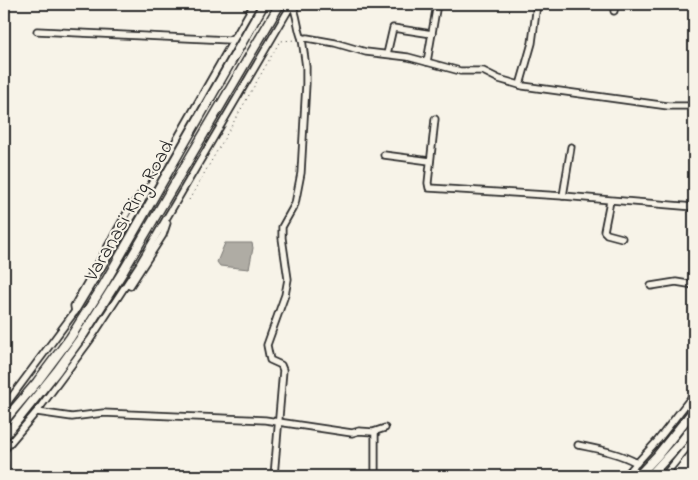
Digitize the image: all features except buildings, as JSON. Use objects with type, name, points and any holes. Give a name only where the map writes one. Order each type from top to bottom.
[{"type":"highway","name":"Varanasi Ring Road","points":[[4,421],[37,382],[70,338],[103,286],[264,4]]},
{"type":"highway","points":[[4,437],[83,335],[124,270],[280,4]]},
{"type":"highway","points":[[638,476],[657,456],[694,410]]},
{"type":"highway","points":[[650,476],[694,425]]},
{"type":"street","points":[[4,407],[75,312],[254,4]]},
{"type":"street","points":[[274,476],[283,370],[281,365],[270,360],[266,347],[287,287],[287,265],[281,232],[284,221],[295,204],[301,173],[306,84],[306,67],[302,39],[297,13],[292,4]]},
{"type":"street","points":[[4,450],[37,412],[116,301],[292,4]]},
{"type":"street","points":[[427,62],[437,4]]},
{"type":"street","points":[[520,85],[532,43],[537,4]]},
{"type":"street","points":[[614,11],[615,4]]},
{"type":"street","points":[[387,54],[393,28],[432,34]]},
{"type":"street","points":[[38,31],[229,40],[234,37]]},
{"type":"street","points":[[302,39],[307,38],[335,43],[366,52],[427,62],[460,71],[483,71],[499,79],[520,85],[668,106],[694,106]]},
{"type":"street","points":[[435,119],[429,188],[563,196],[694,207]]},
{"type":"street","points":[[563,196],[571,147]]},
{"type":"street","points":[[384,155],[430,161]]},
{"type":"street","points":[[610,201],[604,232],[622,238]]},
{"type":"street","points":[[651,286],[676,282],[694,285]]},
{"type":"street","points":[[625,476],[658,440],[694,394]]},
{"type":"street","points":[[37,412],[72,418],[103,413],[279,421],[352,433],[375,432],[385,428]]},
{"type":"street","points":[[375,432],[375,476]]},
{"type":"street","points":[[664,476],[694,439]]},
{"type":"street","points":[[578,445],[613,453],[637,463]]},
{"type":"street","points":[[4,462],[5,476]]},
{"type":"path","points":[[189,200],[280,41],[302,39]]},
{"type":"shaded area","points":[[225,243],[252,243],[253,248],[249,269],[220,266],[217,262]]}]
